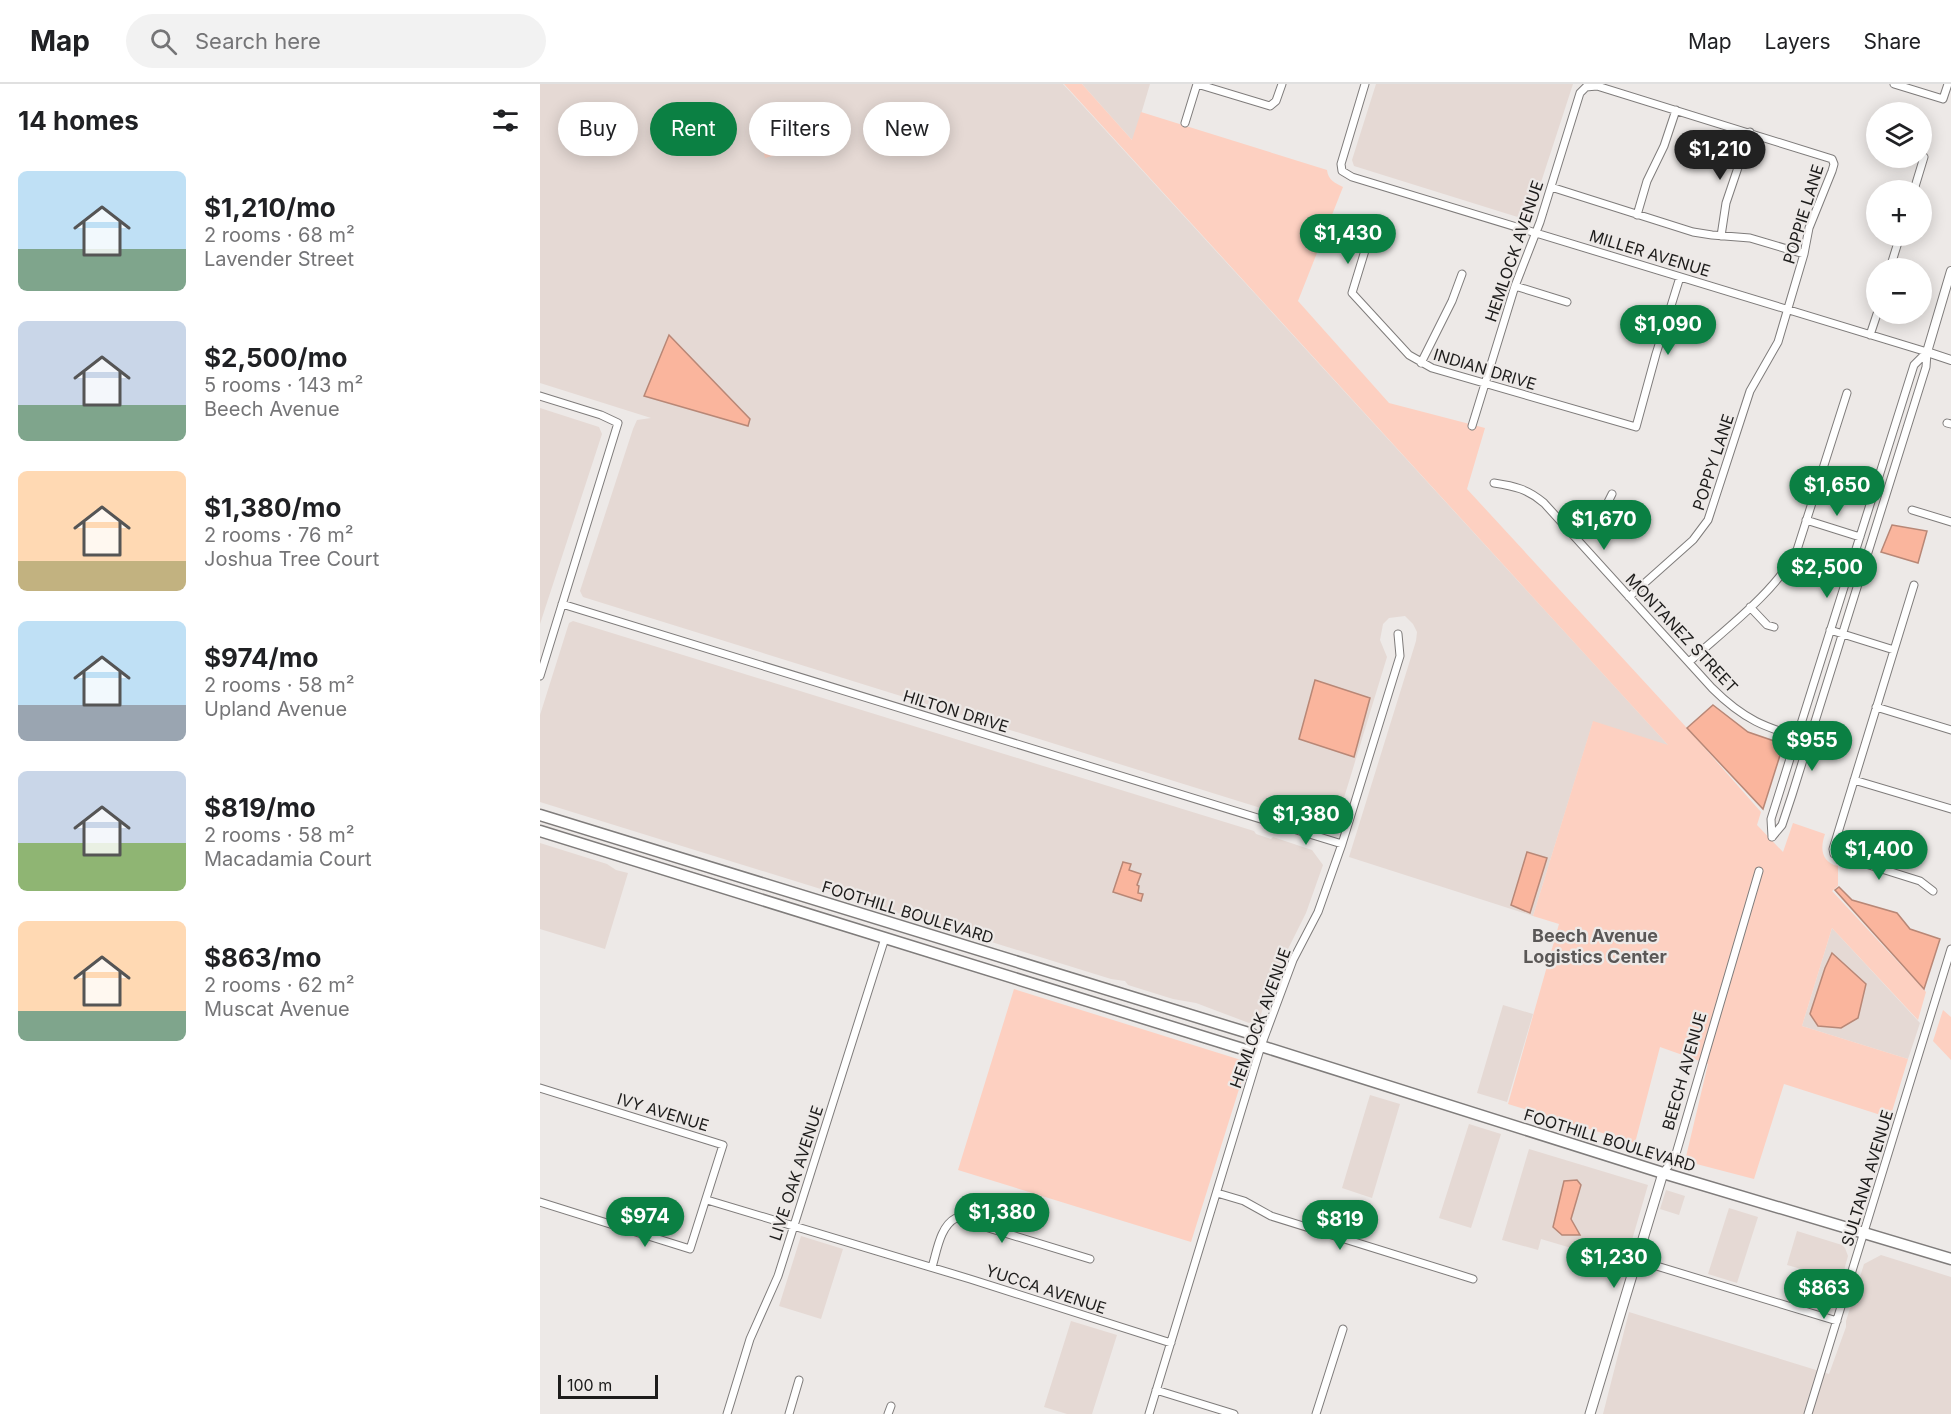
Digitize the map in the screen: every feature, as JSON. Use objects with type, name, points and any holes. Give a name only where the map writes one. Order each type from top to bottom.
[{"type":"main road","name":"FOOTHILL BOULEVARD","points":[[540,815],[1252,1034],[1261,1046]]},
{"type":"main road","name":"FOOTHILL BOULEVARD","points":[[540,831],[1246,1050],[1261,1046],[1663,1173],[1951,1259]]},
{"type":"main road","name":"BEECH AVENUE","points":[[1590,1414],[1663,1173]]},
{"type":"street","points":[[1185,123],[1197,84],[1263,105],[1273,105],[1278,99],[1282,84]]},
{"type":"street","points":[[1894,84],[1943,99],[1948,84]]},
{"type":"street","name":"MILLER AVENUE","points":[[1363,85],[1342,160],[1342,171],[1352,177],[1951,360]]},
{"type":"street","name":"HEMLOCK AVENUE","points":[[1472,426],[1515,286],[1551,187],[1580,93],[1586,87],[1597,86],[1676,110]]},
{"type":"street","points":[[1637,215],[1647,181],[1664,146],[1676,110],[1750,132],[1726,203],[1721,236]]},
{"type":"street","name":"POPPIE LANE","points":[[1750,132],[1832,159],[1834,164],[1809,228],[1788,311]]},
{"type":"street","points":[[1551,187],[1693,232],[1750,238],[1804,254]]},
{"type":"street","name":"INDIAN DRIVE","points":[[1367,244],[1352,293],[1399,346],[1421,363],[1485,384],[1636,427],[1680,277]]},
{"type":"street","points":[[1927,352],[1914,365],[1771,819],[1772,837],[1782,825],[1809,741],[1926,367],[1927,352],[1951,271]]},
{"type":"street","points":[[1421,363],[1452,301],[1462,274]]},
{"type":"street","points":[[1515,286],[1567,302]]},
{"type":"street","name":"POPPY LANE","points":[[1629,597],[1693,540],[1708,520],[1750,391],[1778,342],[1788,311]]},
{"type":"street","points":[[1870,335],[1874,324]]},
{"type":"street","points":[[1689,662],[1750,607],[1785,570],[1797,550],[1847,393]]},
{"type":"street","points":[[540,396],[601,415],[618,423],[540,676]]},
{"type":"street","name":"MONTANEZ STREET","points":[[1494,483],[1516,486],[1544,503],[1723,699],[1745,717],[1759,724],[1809,741]]},
{"type":"street","points":[[1575,537],[1608,502],[1612,494]]},
{"type":"street","points":[[1912,510],[1951,522]]},
{"type":"street","points":[[1806,520],[1860,537]]},
{"type":"street","points":[[1914,585],[1833,849],[1834,854],[1920,881],[1934,891]]},
{"type":"street","name":"HILTON DRIVE","points":[[562,604],[1342,844]]},
{"type":"street","points":[[1750,607],[1767,625],[1774,627]]},
{"type":"street","points":[[1830,630],[1894,650]]},
{"type":"street","name":"HEMLOCK AVENUE","points":[[1149,1414],[1261,1046],[1293,960],[1318,912],[1342,844],[1400,657],[1398,634]]},
{"type":"street","points":[[1876,707],[1951,729]]},
{"type":"street","points":[[1854,780],[1951,809]]},
{"type":"street","name":"BEECH AVENUE","points":[[1663,1173],[1675,1157],[1759,871]]},
{"type":"street","name":"LIVE OAK AVENUE","points":[[727,1414],[743,1359],[778,1276],[885,938]]},
{"type":"street","name":"SULTANA AVENUE","points":[[1808,1414],[1951,949]]},
{"type":"street","name":"IVY AVENUE","points":[[540,1088],[723,1145],[707,1200]]},
{"type":"street","points":[[1217,1193],[1244,1201],[1271,1216],[1473,1279]]},
{"type":"street","points":[[540,1202],[690,1249],[707,1200]]},
{"type":"street","name":"YUCCA AVENUE","points":[[707,1200],[932,1267],[1171,1343]]},
{"type":"street","points":[[932,1267],[944,1230],[949,1222],[956,1218],[1089,1259]]},
{"type":"street","points":[[1637,1260],[1837,1320]]},
{"type":"street","points":[[1316,1414],[1343,1329]]},
{"type":"street","points":[[789,1414],[799,1380]]},
{"type":"street","points":[[1156,1390],[1234,1414]]},
{"type":"street","points":[[888,1414],[891,1406]]},
{"type":"shaded area","points":[[540,84],[1063,84],[1669,746],[1593,722],[1533,916],[1349,857],[1416,641],[1417,632],[1405,616],[1389,618],[1383,624],[1380,640],[1387,657],[1336,824],[1328,829],[583,597],[580,591],[633,429],[637,420],[651,418],[540,383]]},
{"type":"shaded area","points":[[1064,84],[1082,84],[1132,140],[1141,112],[1327,170],[1330,179],[1343,187],[1298,301],[1389,403],[1485,428],[1467,489],[1761,812],[1757,825],[1783,852],[1793,823],[1825,834],[1823,854],[1828,861],[1838,866],[1838,886],[1832,891],[1926,992],[1918,1020],[1832,928],[1802,1026],[1908,1059],[1890,1118],[1784,1084],[1754,1179],[1685,1161],[1708,1064],[1660,1047],[1635,1143],[1508,1104],[1559,924],[1533,916],[1593,721],[1668,745]]},
{"type":"shaded area","points":[[1082,84],[1150,84],[1133,141]]},
{"type":"shaded area","points":[[1376,84],[1573,84],[1531,213],[1524,219],[1354,166],[1352,160]]},
{"type":"shaded area","points":[[669,335],[750,419],[748,426],[644,396]]},
{"type":"shaded area","points":[[540,408],[599,427],[602,434],[540,624]]},
{"type":"shaded area","points":[[1892,525],[1927,531],[1918,563],[1881,552]]},
{"type":"shaded area","points":[[573,621],[1312,850],[1323,865],[1306,913],[1272,981],[1260,1017],[1249,1023],[1196,1003],[1173,999],[1128,985],[1125,981],[1111,979],[540,802],[540,715],[569,623]]},
{"type":"shaded area","points":[[1315,680],[1370,698],[1354,757],[1299,739]]},
{"type":"shaded area","points":[[1713,705],[1748,732],[1777,742],[1782,749],[1763,809],[1687,728]]},
{"type":"shaded area","points":[[540,843],[628,873],[605,949],[540,929]]},
{"type":"shaded area","points":[[1527,852],[1547,858],[1530,913],[1511,905]]},
{"type":"shaded area","points":[[1123,862],[1131,864],[1129,870],[1141,874],[1137,885],[1139,886],[1138,893],[1143,894],[1141,901],[1113,892]]},
{"type":"shaded area","points":[[1839,887],[1852,900],[1897,913],[1910,929],[1940,939],[1924,989],[1835,890]]},
{"type":"shaded area","points":[[1832,928],[1920,1023],[1908,1059],[1802,1026]]},
{"type":"shaded area","points":[[1832,953],[1866,984],[1858,1018],[1841,1028],[1818,1026],[1810,1014]]},
{"type":"shaded area","points":[[1014,989],[1241,1060],[1245,1070],[1191,1242],[958,1170]]},
{"type":"shaded area","points":[[1503,1005],[1533,1014],[1507,1102],[1477,1093]]},
{"type":"shaded area","points":[[1943,1010],[1951,1017],[1951,1060],[1933,1041]]},
{"type":"shaded area","points":[[1370,1095],[1400,1104],[1372,1198],[1342,1188]]},
{"type":"shaded area","points":[[1469,1124],[1501,1134],[1471,1228],[1439,1218]]},
{"type":"shaded area","points":[[1529,1149],[1648,1185],[1625,1264],[1541,1239],[1538,1250],[1502,1240]]},
{"type":"shaded area","points":[[1577,1180],[1581,1185],[1571,1219],[1580,1235],[1562,1235],[1553,1227],[1564,1181]]},
{"type":"shaded area","points":[[1666,1190],[1685,1196],[1679,1215],[1660,1209]]},
{"type":"shaded area","points":[[1729,1208],[1758,1217],[1737,1283],[1708,1274]]},
{"type":"shaded area","points":[[1797,1231],[1842,1245],[1845,1248],[1848,1256],[1839,1288],[1814,1280],[1816,1273],[1787,1265]]},
{"type":"shaded area","points":[[801,1236],[843,1249],[821,1319],[779,1306]]},
{"type":"shaded area","points":[[1881,1255],[1951,1277],[1951,1414],[1603,1414],[1629,1312],[1829,1374],[1846,1327],[1864,1264]]},
{"type":"shaded area","points":[[1071,1321],[1117,1335],[1092,1414],[1067,1414],[1044,1407]]},
{"type":"district","name":"Beech Avenue Logistics Center","points":[[1595,945]]}]
